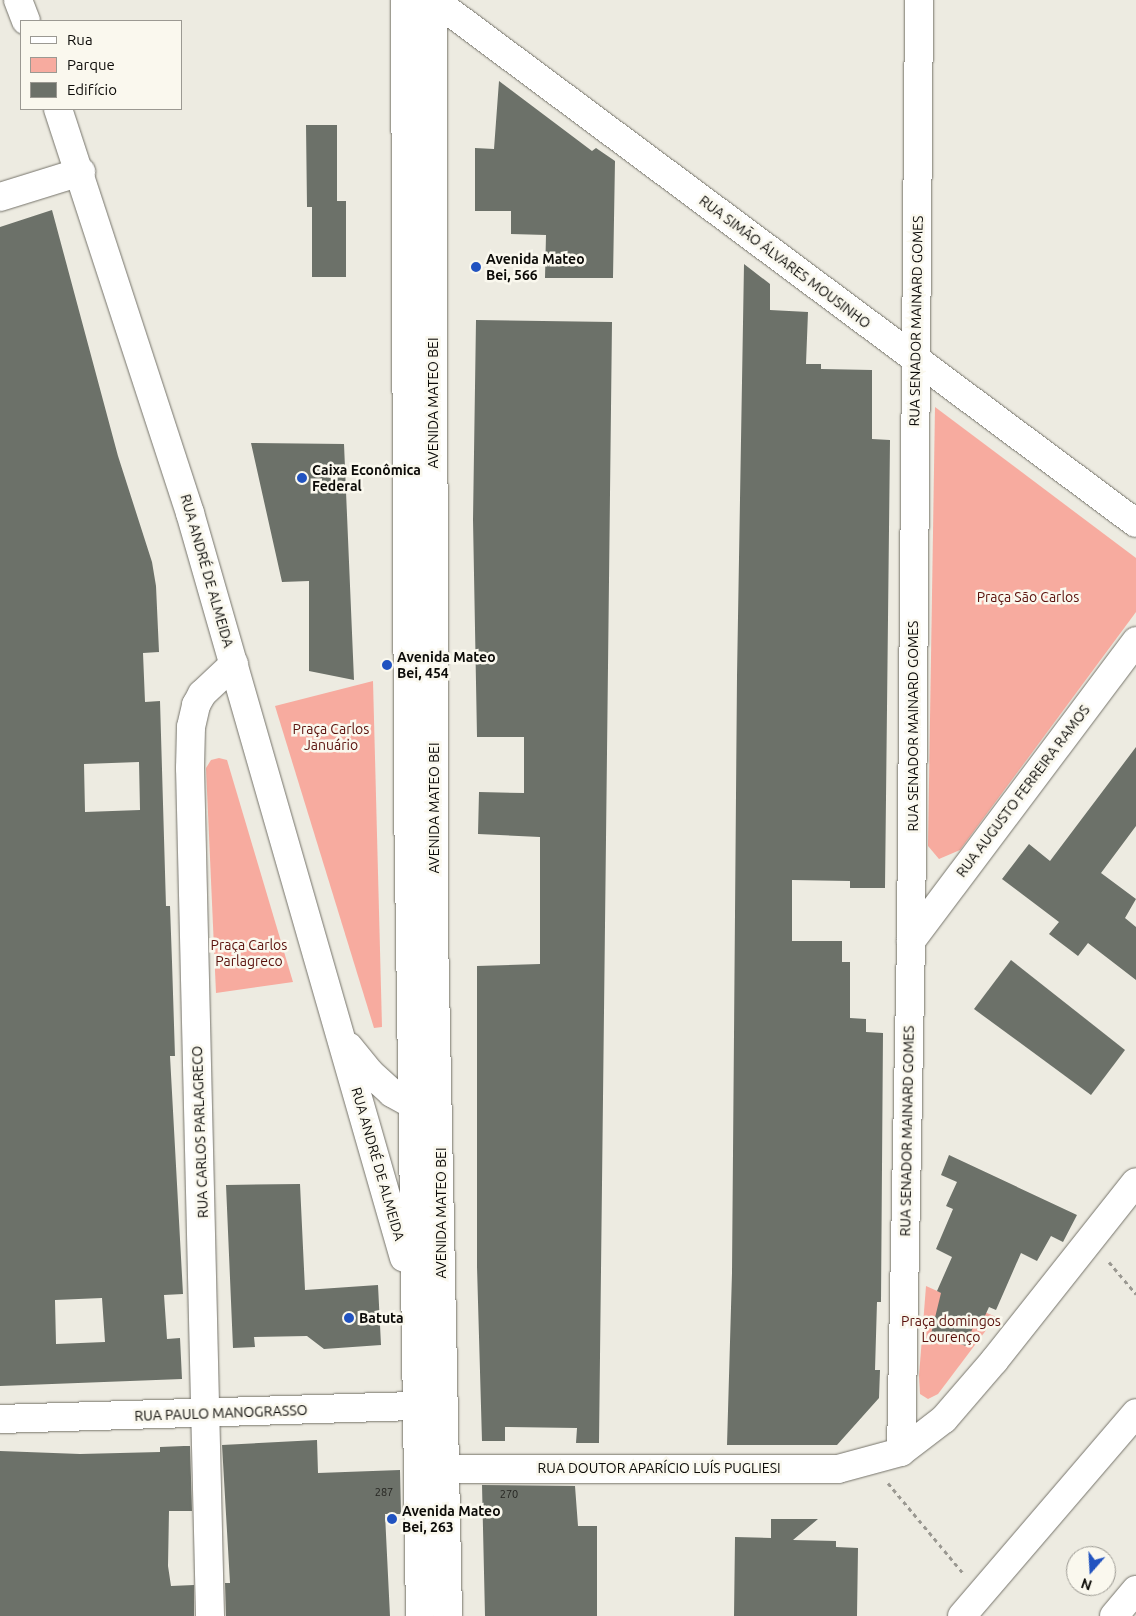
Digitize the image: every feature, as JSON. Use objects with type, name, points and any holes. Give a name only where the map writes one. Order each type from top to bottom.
[{"type":"street","points":[[18,0],[26,20]]},
{"type":"street","name":"AVENIDA MATEO BEI","points":[[405,0],[408,799],[413,1105],[413,1291],[420,1616]]},
{"type":"street","name":"AVENIDA MATEO BEI","points":[[434,0],[434,935],[440,1120],[443,1469],[448,1616]]},
{"type":"street","name":"RUA SIMÃO ÁLVARES MOUSINHO","points":[[434,0],[1136,523]]},
{"type":"street","name":"RUA SENADOR MAINARD GOMES","points":[[900,1452],[910,940],[919,0]]},
{"type":"street","name":"RUA ANDRÉ DE ALMEIDA","points":[[58,110],[81,172],[190,514],[342,1038],[413,1291]]},
{"type":"street","points":[[0,196],[81,172]]},
{"type":"street","name":"RUA AUGUSTO FERREIRA RAMOS","points":[[910,940],[1136,641]]},
{"type":"street","name":"RUA CARLOS PARLAGRECO","points":[[210,1616],[208,1413],[191,727],[202,694],[234,664]]},
{"type":"street","name":"RUA ANDRÉ DE ALMEIDA","points":[[342,1038],[370,1073],[392,1093],[440,1120]]},
{"type":"street","points":[[900,1452],[944,1419],[1136,1182]]},
{"type":"street","name":"RUA PAULO MANOGRASSO","points":[[0,1419],[442,1405]]},
{"type":"street","points":[[962,1616],[1136,1413]]},
{"type":"street","name":"RUA DOUTOR APARÍCIO LUÍS PUGLIESI","points":[[416,1469],[838,1469],[900,1452]]},
{"type":"street","points":[[1114,1616],[1136,1590]]},
{"type":"path","points":[[1090,1240],[1136,1294]]},
{"type":"path","points":[[870,1461],[981,1594]]},
{"type":"green space","name":"Praça São Carlos","points":[[935,407],[1136,558],[1136,612],[960,850],[939,859],[928,846]]},
{"type":"green space","name":"Praça Carlos Januário","points":[[373,681],[382,1027],[374,1028],[275,706]]},
{"type":"green space","name":"Praça Carlos Parlagreco","points":[[219,758],[227,760],[293,982],[216,993],[206,768],[211,760]]},
{"type":"green space","name":"Praça domingos Lourenço","points":[[926,1286],[996,1317],[938,1394],[928,1399],[920,1394],[919,1376]]},
{"type":"building","points":[[499,81],[592,151],[596,148],[615,161],[613,278],[545,278],[546,235],[511,234],[511,211],[475,211],[475,148],[494,149]]},
{"type":"building","points":[[306,125],[337,125],[337,201],[346,201],[346,277],[312,277],[312,207],[307,207]]},
{"type":"building","points":[[52,210],[118,456],[152,562],[156,586],[159,652],[143,653],[145,702],[160,701],[166,906],[170,906],[175,1056],[170,1056],[183,1294],[164,1295],[167,1339],[180,1338],[182,1379],[0,1386],[0,227]],"holes":[[[139,762],[140,810],[85,812],[84,764]],[[102,1298],[105,1342],[56,1344],[55,1300]]]},
{"type":"building","points":[[744,264],[770,284],[770,310],[808,312],[806,364],[821,364],[821,369],[872,370],[872,439],[890,440],[885,888],[850,888],[850,881],[792,880],[792,941],[842,941],[842,962],[850,962],[850,1018],[866,1019],[866,1032],[883,1033],[881,1302],[877,1302],[875,1370],[880,1370],[879,1398],[837,1445],[727,1445],[732,1273],[737,676]]},
{"type":"building","points":[[476,320],[612,322],[599,1443],[576,1443],[577,1428],[505,1427],[505,1441],[482,1441],[477,1267],[477,966],[540,964],[540,837],[478,834],[479,792],[524,793],[524,737],[477,737],[473,520]]},
{"type":"building","points":[[251,443],[344,444],[354,680],[309,671],[309,581],[282,582]]},
{"type":"building","points":[[1136,747],[1136,826],[1101,873],[1136,899],[1125,918],[1136,927],[1136,980],[1088,943],[1078,956],[1049,934],[1059,922],[1002,879],[1029,844],[1050,861]]},
{"type":"building","points":[[1011,960],[1125,1050],[1091,1095],[974,1009]]},
{"type":"building","points":[[949,1155],[1077,1215],[1063,1242],[1051,1236],[1037,1261],[1021,1253],[996,1310],[989,1307],[979,1329],[973,1327],[966,1346],[931,1334],[941,1293],[937,1291],[952,1257],[936,1249],[953,1209],[946,1206],[957,1182],[941,1175]]},
{"type":"building","points":[[300,1184],[305,1290],[378,1285],[381,1345],[324,1349],[307,1336],[254,1337],[255,1347],[233,1348],[226,1185]]},
{"type":"building","points":[[317,1440],[318,1473],[400,1470],[401,1514],[385,1514],[390,1616],[226,1616],[225,1583],[230,1583],[222,1445]]},
{"type":"building","points":[[190,1446],[192,1511],[169,1511],[168,1566],[171,1586],[194,1585],[194,1616],[0,1616],[0,1451],[80,1454],[160,1452],[160,1447]]},
{"type":"building","points":[[482,1485],[575,1486],[578,1526],[597,1526],[597,1616],[485,1616]]},
{"type":"building","points":[[771,1519],[818,1519],[793,1540],[836,1541],[836,1547],[858,1548],[857,1616],[734,1616],[735,1537],[771,1538]]},
{"type":"place","name":"Avenida Mateo Bei, 566","points":[[476,267]]},
{"type":"place","name":"Caixa Econômica Federal","points":[[302,478]]},
{"type":"place","name":"Avenida Mateo Bei, 454","points":[[387,665]]},
{"type":"place","name":"Batuta","points":[[349,1318]]},
{"type":"place","name":"Avenida Mateo Bei, 263","points":[[392,1519]]}]
